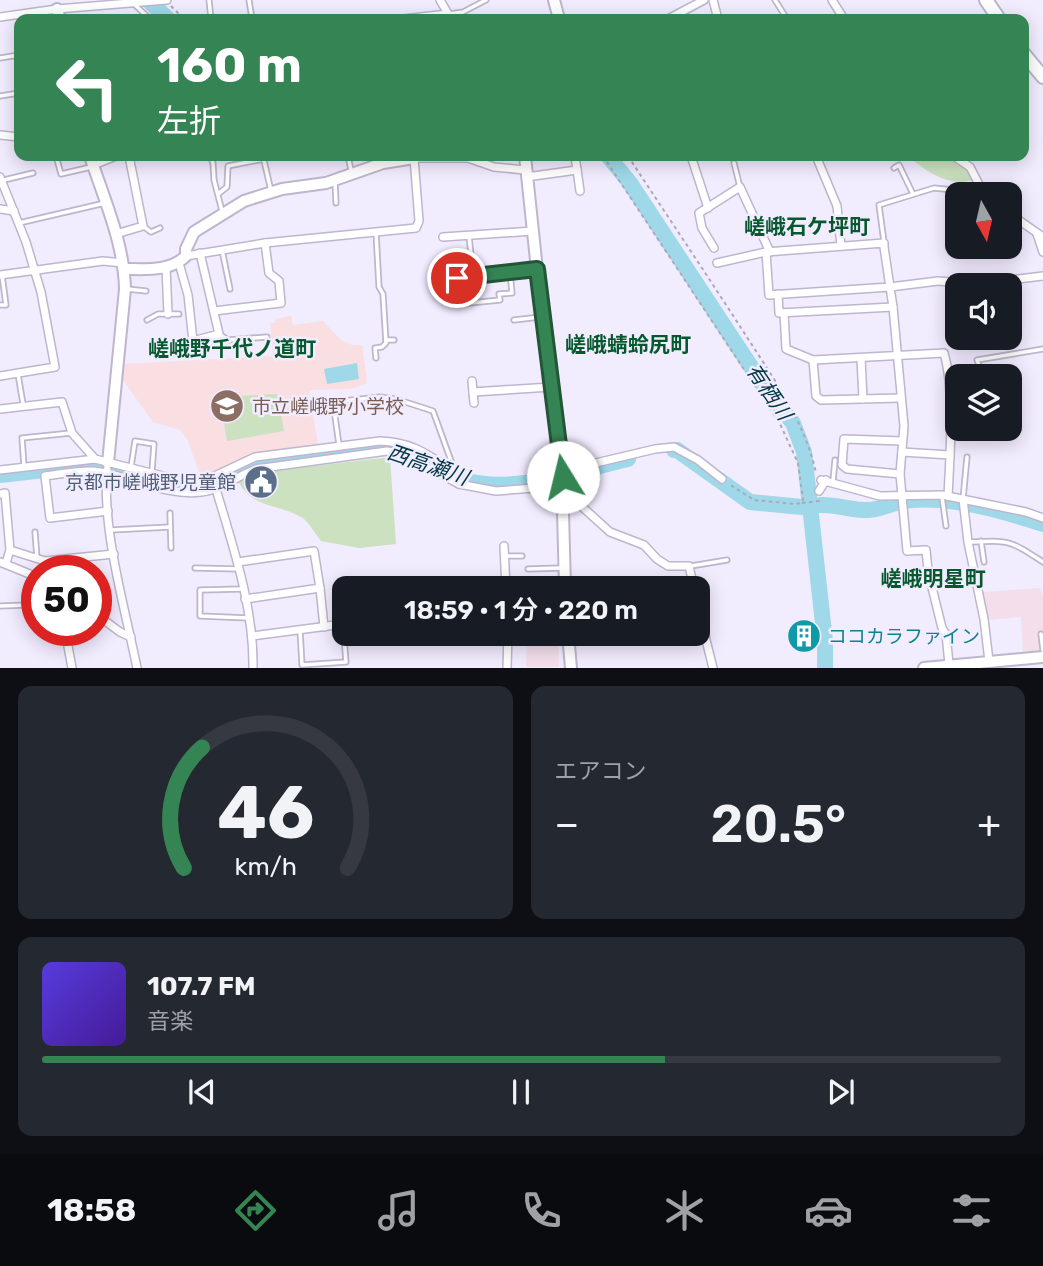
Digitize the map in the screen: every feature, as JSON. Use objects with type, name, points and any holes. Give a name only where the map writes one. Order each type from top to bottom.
[{"type":"main road","points":[[1029,60],[1043,76]]},
{"type":"street","points":[[58,14],[121,2],[136,4],[165,0]]},
{"type":"street","points":[[677,14],[704,0]]},
{"type":"street","points":[[92,161],[124,266],[125,289],[107,469],[108,511],[137,667]]},
{"type":"street","points":[[116,233],[143,226],[130,161]]},
{"type":"street","points":[[193,341],[182,259],[194,232],[244,201],[271,192],[326,183],[351,172],[395,161]]},
{"type":"street","points":[[1,275],[103,261],[124,266],[166,267],[200,253],[265,243],[416,228],[419,221],[414,161]]},
{"type":"street","points":[[477,161],[526,173],[577,170]]},
{"type":"street","points":[[525,161],[562,474],[564,576]]},
{"type":"street","points":[[576,161],[580,191]]},
{"type":"street","points":[[693,161],[708,208]]},
{"type":"street","points":[[818,161],[837,206],[841,246]]},
{"type":"street","points":[[961,161],[970,167],[978,182]]},
{"type":"street","points":[[0,376],[55,368],[47,316],[19,223],[1,179]]},
{"type":"street","points":[[715,248],[702,228],[699,214],[740,187],[768,252],[769,295],[938,281],[976,284],[1043,276]]},
{"type":"street","points":[[0,209],[14,211]]},
{"type":"street","points":[[1022,223],[1040,236],[1043,252]]},
{"type":"street","points":[[443,237],[533,231]]},
{"type":"street","points":[[214,311],[281,303],[279,281],[269,273],[265,243]]},
{"type":"street","points":[[717,263],[768,252],[884,243],[904,426],[900,474],[907,551],[926,550],[928,570],[942,628],[946,634],[949,664]]},
{"type":"street","points":[[157,347],[219,334],[200,253]]},
{"type":"street","points":[[166,267],[168,314]]},
{"type":"street","points":[[778,295],[779,313],[893,307]]},
{"type":"street","points":[[784,313],[786,349],[813,360],[944,353],[947,364]]},
{"type":"street","points":[[861,358],[863,399]]},
{"type":"street","points":[[813,360],[816,396],[821,400],[901,398]]},
{"type":"street","points":[[472,381],[474,403]]},
{"type":"street","points":[[473,392],[551,387]]},
{"type":"street","points":[[0,409],[62,402],[72,433],[107,469],[175,490],[199,493],[216,489],[241,474],[256,469],[342,458],[347,455],[387,451],[404,454],[459,484],[496,491],[534,488],[563,494],[579,504],[610,532],[644,545],[656,559],[668,566],[689,566],[691,576]]},
{"type":"street","points":[[900,474],[847,470],[842,465],[844,439],[902,441]]},
{"type":"street","points":[[108,511],[50,518],[46,476],[131,468],[178,480],[202,482],[255,457],[380,441],[410,444],[455,472],[459,484]]},
{"type":"street","points":[[944,498],[951,441]]},
{"type":"street","points":[[339,445],[342,458]]},
{"type":"street","points":[[562,474],[655,449],[674,447],[698,460],[722,479]]},
{"type":"street","points":[[902,452],[950,455]]},
{"type":"street","points":[[0,470],[95,459]]},
{"type":"street","points":[[238,464],[241,474]]},
{"type":"street","points":[[175,490],[178,480]]},
{"type":"street","points":[[819,491],[825,480],[901,500],[944,498],[1026,512],[1043,518]]},
{"type":"street","points":[[216,489],[239,566],[252,636],[253,667]]},
{"type":"street","points":[[0,494],[5,493],[10,550],[3,563],[21,570]]},
{"type":"street","points":[[963,502],[989,661]]},
{"type":"street","points":[[504,547],[506,576]]},
{"type":"street","points":[[10,550],[25,555]]},
{"type":"street","points":[[239,566],[314,551],[324,627]]},
{"type":"street","points":[[104,555],[114,554]]},
{"type":"street","points":[[245,599],[320,588]]},
{"type":"street","points":[[112,626],[131,637]]},
{"type":"street","points":[[252,636],[332,626]]},
{"type":"street","points":[[68,646],[72,667]]},
{"type":"street","points":[[507,667],[508,646]]},
{"type":"street","points":[[569,646],[570,667]]},
{"type":"street","points":[[708,646],[713,667]]},
{"type":"street","points":[[924,667],[1043,657]]},
{"type":"lane","points":[[458,14],[486,0]]},
{"type":"lane","points":[[136,4],[145,14]]},
{"type":"lane","points":[[57,161],[61,174],[92,161]]},
{"type":"lane","points":[[212,161],[223,213]]},
{"type":"lane","points":[[218,194],[227,187],[228,166],[250,161]]},
{"type":"lane","points":[[264,161],[271,192]]},
{"type":"lane","points":[[349,161],[351,172]]},
{"type":"lane","points":[[734,163],[740,187]]},
{"type":"lane","points":[[894,168],[899,165],[912,194]]},
{"type":"lane","points":[[1,179],[33,173]]},
{"type":"lane","points":[[335,179],[335,203]]},
{"type":"lane","points":[[884,243],[879,205],[934,188],[945,189]]},
{"type":"lane","points":[[19,223],[105,203]]},
{"type":"lane","points":[[143,226],[151,232],[160,228]]},
{"type":"lane","points":[[376,232],[386,340],[382,347],[375,348],[376,358]]},
{"type":"lane","points":[[469,236],[471,255]]},
{"type":"lane","points":[[222,250],[230,289]]},
{"type":"lane","points":[[510,272],[512,293],[499,294],[500,300],[460,304],[457,278],[510,272],[537,269]]},
{"type":"lane","points":[[0,305],[6,305],[1,275]]},
{"type":"lane","points":[[125,289],[146,291]]},
{"type":"lane","points":[[147,320],[158,314],[179,314]]},
{"type":"lane","points":[[514,320],[542,317]]},
{"type":"lane","points":[[219,334],[228,340],[267,337]]},
{"type":"lane","points":[[386,340],[394,340]]},
{"type":"lane","points":[[978,364],[977,360],[1043,349]]},
{"type":"lane","points":[[18,373],[23,406]]},
{"type":"lane","points":[[339,445],[333,402],[380,397],[396,399],[433,411],[455,472]]},
{"type":"lane","points":[[24,467],[22,438],[72,433]]},
{"type":"lane","points":[[131,468],[135,441],[154,444],[152,474]]},
{"type":"lane","points":[[963,502],[967,457]]},
{"type":"lane","points":[[825,480],[835,460]]},
{"type":"lane","points":[[944,498],[946,526]]},
{"type":"lane","points":[[170,513],[170,548]]},
{"type":"lane","points":[[111,530],[170,527]]},
{"type":"lane","points":[[35,532],[37,555]]},
{"type":"lane","points":[[968,542],[1004,540],[1043,562]]},
{"type":"lane","points":[[981,541],[984,562]]},
{"type":"lane","points":[[505,556],[522,556]]},
{"type":"lane","points":[[689,566],[727,560]]},
{"type":"lane","points":[[195,568],[239,566]]},
{"type":"lane","points":[[528,569],[563,568]]},
{"type":"lane","points":[[243,589],[200,590],[200,616],[248,618]]},
{"type":"lane","points":[[0,606],[21,606]]},
{"type":"lane","points":[[300,630],[303,665],[346,662],[345,646]]},
{"type":"lane","points":[[1041,634],[1043,650]]},
{"type":"path","points":[[165,0],[179,14]]},
{"type":"path","points":[[606,161],[784,432],[798,463],[802,503]]},
{"type":"path","points":[[631,161],[791,410],[825,480]]},
{"type":"path","points":[[722,479],[754,500],[817,502]]},
{"type":"shaded area","name":"市立嵯峨野小学校","points":[[291,316],[293,325],[323,321],[341,340],[352,345],[362,345],[367,383],[352,389],[309,390],[318,445],[247,456],[201,477],[187,439],[180,430],[153,422],[120,376],[121,364],[273,356],[270,323],[275,323],[275,319]]},
{"type":"shaded area","points":[[1040,588],[1043,597],[1043,653],[1023,655],[1021,617],[987,620],[982,592]]},
{"type":"shaded area","points":[[527,646],[558,646],[559,667],[526,667]]},
{"type":"green space","points":[[915,161],[958,161],[968,170],[973,180],[946,180]]},
{"type":"green space","points":[[277,394],[284,431],[227,441],[220,397]]},
{"type":"green space","points":[[390,457],[396,544],[359,548],[321,541],[304,519],[260,502],[244,491],[238,481],[256,473]]},
{"type":"water","points":[[357,363],[359,379],[327,384],[324,369]]},
{"type":"waterway","name":"有栖川","points":[[148,0],[163,14]]},
{"type":"waterway","name":"有栖川","points":[[612,161],[630,183],[767,391],[793,423],[804,452],[825,641],[825,668]]},
{"type":"waterway","name":"西高瀬川","points":[[0,475],[89,465],[183,486],[210,485],[249,464],[389,447],[408,453],[453,477],[483,484],[504,485],[546,480],[628,459]]},
{"type":"waterway","name":"西高瀬川","points":[[674,450],[750,502],[802,507]]},
{"type":"waterway","name":"西高瀬川","points":[[820,505],[869,510],[911,500],[945,501],[994,509],[1043,524]]},
{"type":"place","name":"市立嵯峨野小学校","points":[[227,406]]},
{"type":"place","name":"京都市嵯峨野児童館","points":[[261,482]]},
{"type":"place","name":"ココカラファイン","points":[[804,636]]},
{"type":"district","name":"嵯峨石ケ坪町","points":[[807,227]]},
{"type":"district","name":"嵯峨蜻蛉尻町","points":[[628,345]]},
{"type":"district","name":"嵯峨野千代ノ道町","points":[[232,349]]},
{"type":"district","name":"嵯峨明星町","points":[[933,579]]},
{"type":"route","points":[[457,278],[537,269],[563,477]]}]
